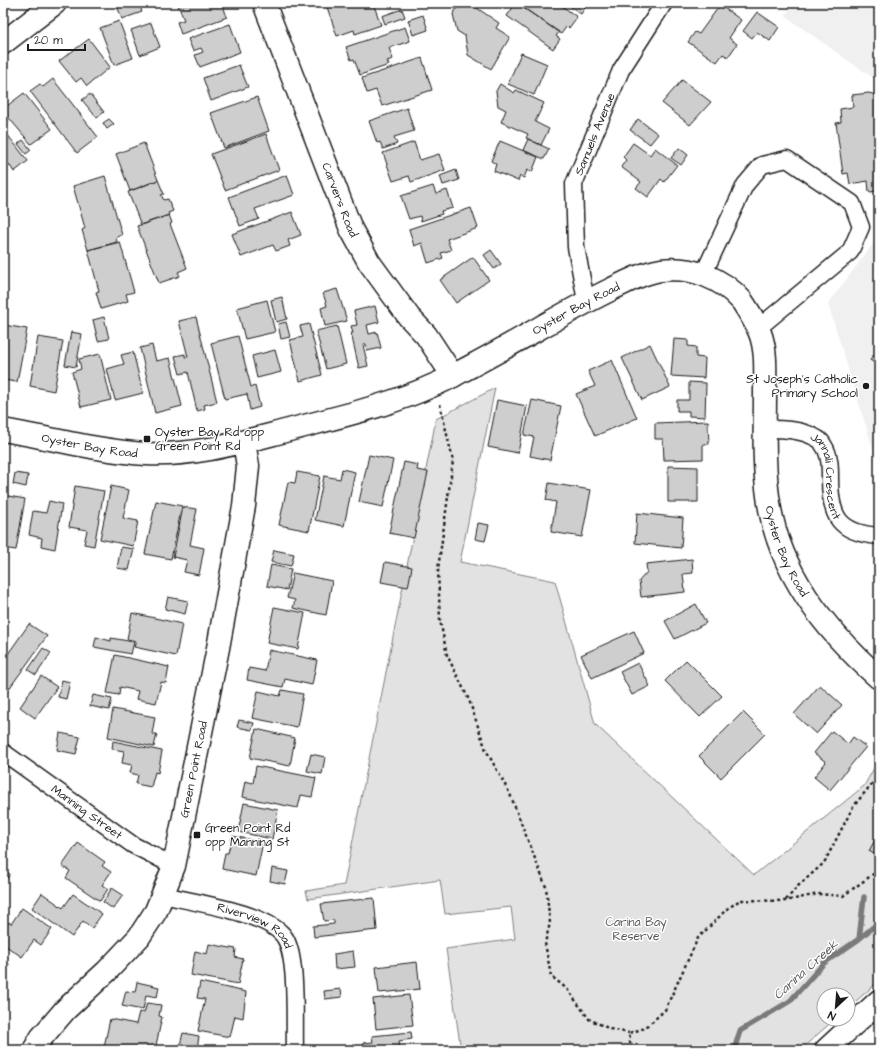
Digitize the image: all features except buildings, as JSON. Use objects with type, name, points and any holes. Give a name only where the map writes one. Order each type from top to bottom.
[{"type":"street","points":[[3,43],[55,3]]},
{"type":"street","name":"Carvers Road","points":[[264,3],[351,229],[369,262],[409,317],[426,335],[444,380]]},
{"type":"street","name":"Samuels Avenue","points":[[586,302],[576,247],[574,184],[621,70],[664,3]]},
{"type":"street","points":[[704,275],[745,185],[762,165],[787,159],[852,203],[861,228],[850,252],[757,329]]},
{"type":"street","name":"Oyster Bay Road","points":[[3,430],[113,450],[146,454],[182,453],[244,442],[382,405],[444,380],[586,302],[632,279],[660,270],[687,269],[718,279],[742,302],[760,334],[765,359],[765,428],[768,496],[774,525],[787,564],[803,594],[826,624],[856,657],[879,678]]},
{"type":"street","name":"Jannali Crescent","points":[[765,428],[798,431],[820,439],[827,452],[830,497],[835,514],[843,524],[852,531],[879,536]]},
{"type":"street","name":"Green Point Road","points":[[34,1050],[40,1038],[65,1010],[129,949],[148,924],[163,895],[174,866],[218,648],[244,506],[248,466],[244,442]]},
{"type":"street","name":"Manning Street","points":[[3,752],[133,844],[174,866]]},
{"type":"street","name":"Riverview Road","points":[[163,895],[259,918],[274,926],[285,938],[291,952],[293,969],[295,1050]]},
{"type":"street","points":[[826,1050],[879,1001]]},
{"type":"path","points":[[444,380],[453,461],[438,569],[440,620],[447,655],[469,700],[486,750],[510,794],[546,887],[550,923],[545,943],[551,976],[567,989],[588,1019],[610,1029],[628,1033],[645,1028],[665,1010],[698,938],[727,909],[740,900],[785,901],[818,894],[843,896],[879,870]]},
{"type":"path","points":[[785,901],[798,886],[824,863],[853,807],[879,775]]},
{"type":"path","points":[[628,1033],[631,1050]]},
{"type":"shaded area","points":[[794,3],[879,3],[879,82],[785,16]]},
{"type":"shaded area","name":"St Joseph's Catholic Primary School","points":[[879,236],[879,468],[828,304]]},
{"type":"green space","name":"Carina Bay Reserve","points":[[495,388],[460,562],[555,581],[595,724],[754,875],[864,786],[879,759],[879,981],[856,1001],[856,987],[816,987],[816,1027],[826,1027],[800,1050],[461,1050],[446,949],[515,939],[511,907],[445,914],[440,880],[308,899],[306,891],[344,885],[436,419]]},
{"type":"waterway","points":[[859,939],[864,897]]},
{"type":"waterway","name":"Carina Creek","points":[[734,1050],[740,1031],[790,1001],[824,963],[859,939],[879,922]]},
{"type":"place","name":"St Joseph's Catholic Primary School","points":[[866,386]]},
{"type":"place","name":"Oyster Bay Rd opp Green Point Rd","points":[[147,439]]},
{"type":"place","name":"Green Point Rd opp Manning St","points":[[197,835]]}]
